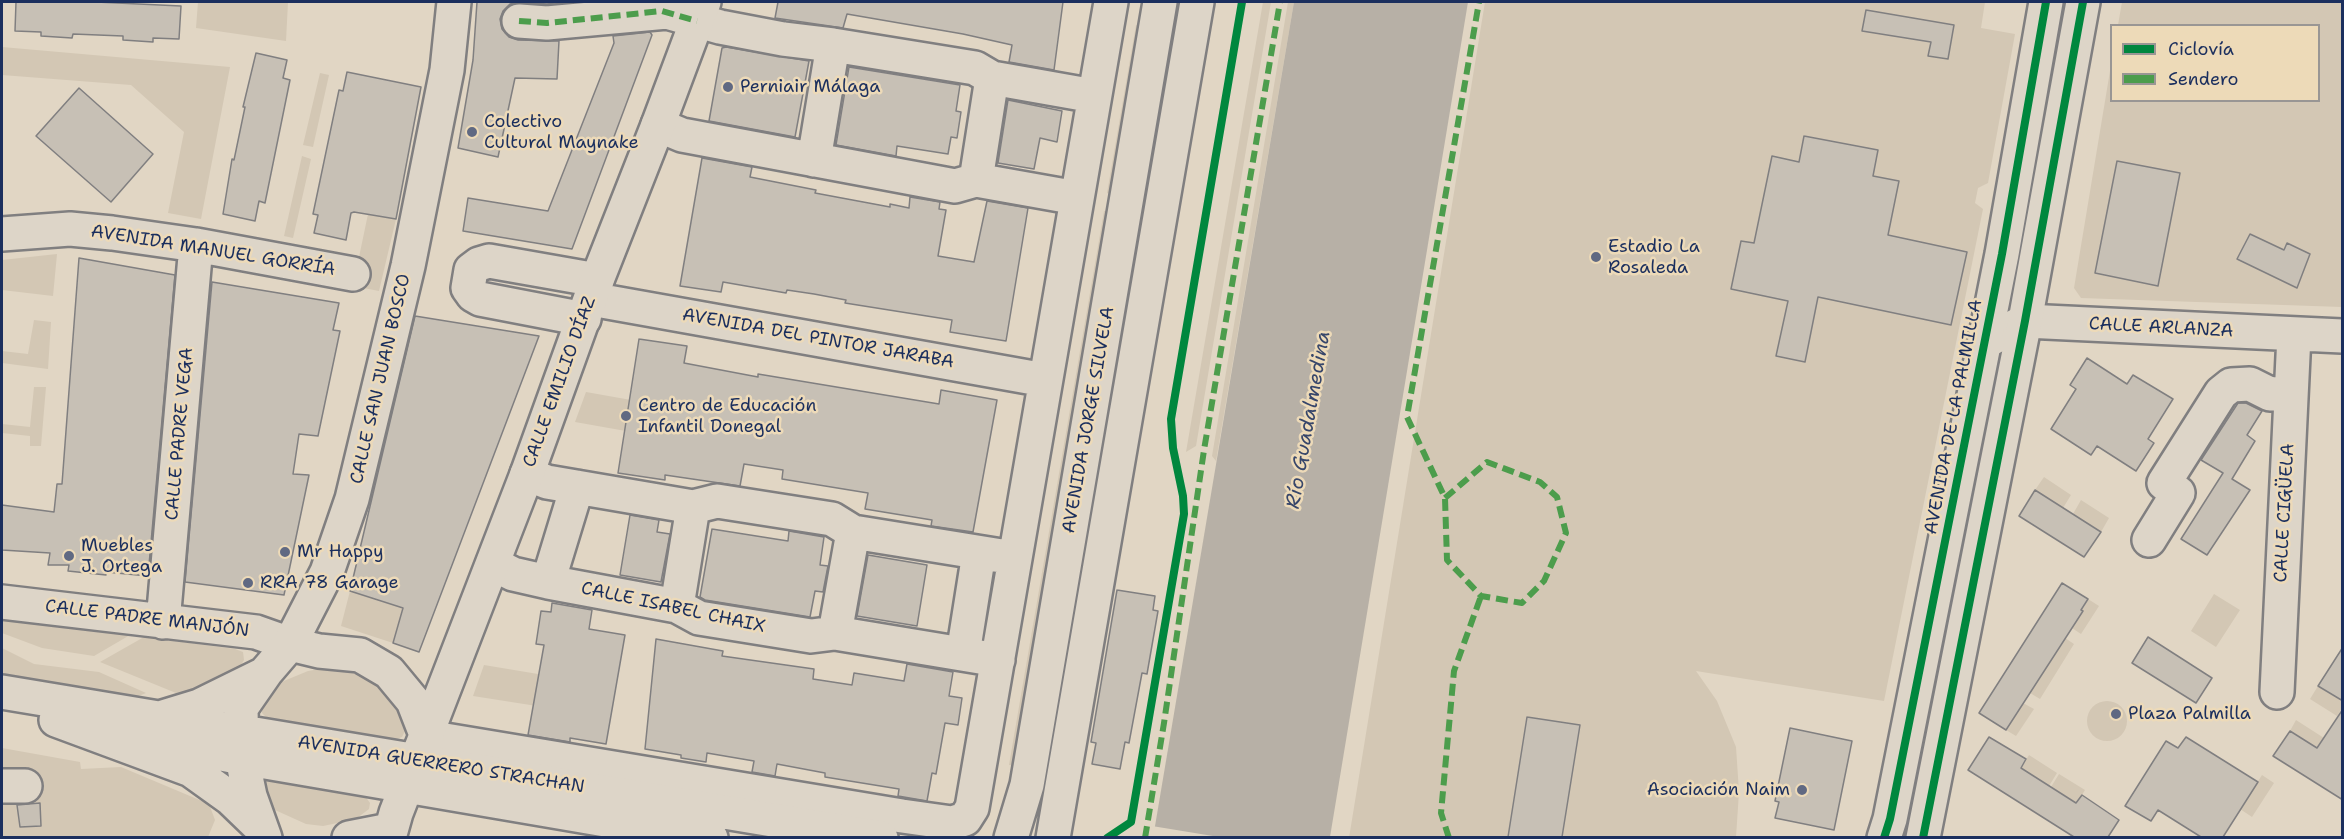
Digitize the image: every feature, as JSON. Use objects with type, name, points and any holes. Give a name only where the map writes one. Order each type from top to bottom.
[{"type":"main road","name":"CALLE SAN JUAN BOSCO","points":[[241,744],[241,708],[266,672],[291,644],[327,572],[352,500],[408,266],[447,70],[454,2]]},
{"type":"main road","points":[[998,660],[1111,2]]},
{"type":"main road","name":"AVENIDA JORGE SILVELA","points":[[1011,837],[1027,785],[1160,2]]},
{"type":"main road","name":"AVENIDA JORGE SILVELA","points":[[1053,837],[1197,2]]},
{"type":"main road","name":"AVENIDA DE LA PALMILLA","points":[[1884,837],[1890,819],[1985,342],[2046,2]]},
{"type":"main road","points":[[1923,837],[2025,321],[2083,2]]},
{"type":"main road","points":[[519,21],[547,22],[662,11],[700,11],[783,39],[975,68],[992,78],[1094,96]]},
{"type":"main road","name":"CALLE EMILIO DÍAZ","points":[[389,834],[493,564],[590,299],[700,11]]},
{"type":"main road","points":[[814,160],[833,45]]},
{"type":"main road","points":[[976,180],[992,78]]},
{"type":"main road","points":[[658,125],[682,135],[955,186],[976,180],[1077,198]]},
{"type":"main road","name":"AVENIDA MANUEL GORRÍA","points":[[2,234],[70,229],[112,233],[196,245],[353,274]]},
{"type":"main road","name":"CALLE PADRE VEGA","points":[[163,622],[196,245]]},
{"type":"main road","name":"AVENIDA DEL PINTOR JARABA","points":[[590,299],[1045,380]]},
{"type":"main road","points":[[1985,342],[2025,321]]},
{"type":"main road","name":"CALLE ARLANZA","points":[[2025,321],[2343,336]]},
{"type":"main road","name":"CALLE CIGÜELA","points":[[2277,692],[2294,334]]},
{"type":"main road","points":[[2149,540],[2178,492],[2164,483],[2221,393],[2231,385],[2250,384],[2270,394],[2291,393]]},
{"type":"main road","points":[[527,474],[548,482],[693,507],[717,501],[832,519],[853,532],[1014,558]]},
{"type":"main road","points":[[548,582],[577,487]]},
{"type":"main road","points":[[677,606],[693,507]]},
{"type":"main road","points":[[835,633],[853,532]]},
{"type":"main road","points":[[963,654],[979,553]]},
{"type":"main road","name":"CALLE ISABEL CHAIX","points":[[493,564],[513,574],[548,582],[677,606],[699,618],[811,636],[835,633],[998,660]]},
{"type":"main road","name":"CALLE PADRE MANJÓN","points":[[2,602],[256,632],[319,651],[360,655],[389,672],[413,701],[417,761]]},
{"type":"main road","name":"AVENIDA GUERRERO STRACHAN","points":[[2,711],[241,744],[417,761],[952,823],[965,819],[972,808],[998,660]]},
{"type":"main road","points":[[158,718],[199,706],[266,672]]},
{"type":"main road","name":"AVENIDA GUERRERO STRACHAN","points":[[2,692],[158,718],[241,744]]},
{"type":"main road","points":[[56,720],[191,770],[231,798],[271,835]]},
{"type":"main road","points":[[241,744],[250,796],[271,835]]},
{"type":"main road","name":"AVENIDA GUERRERO STRACHAN","points":[[417,761],[711,837]]},
{"type":"main road","name":"AVENIDA GUERRERO STRACHAN","points":[[417,761],[881,837]]},
{"type":"main road","points":[[349,837],[389,834]]},
{"type":"shaded area","points":[[198,2],[288,2],[286,41],[196,28]]},
{"type":"shaded area","points":[[1177,2],[1183,2],[1049,779],[1043,778]]},
{"type":"shaded area","points":[[1263,2],[1271,2],[1196,446],[1186,452]]},
{"type":"shaded area","points":[[1288,2],[1294,2],[1216,461],[1212,456]]},
{"type":"shaded area","points":[[1485,2],[1985,2],[1981,28],[2015,34],[1988,183],[1978,188],[1975,203],[1983,209],[1884,701],[1696,671],[1717,701],[1736,747],[1739,792],[1736,837],[1349,838]]},
{"type":"shaded area","points":[[2059,2],[2070,2],[2028,245],[2018,244]]},
{"type":"shaded area","points":[[2122,2],[2342,2],[2342,307],[2081,298],[2074,288],[2110,71],[2110,102],[2320,102],[2320,24],[2118,24]]},
{"type":"shaded area","points":[[1136,25],[1145,26],[1017,766],[1009,765],[1104,211],[1109,211],[1112,195],[1107,193]]},
{"type":"shaded area","points":[[2,47],[230,67],[201,219],[168,213],[184,132],[131,85],[2,75]]},
{"type":"shaded area","points":[[320,73],[329,75],[313,147],[303,145]]},
{"type":"shaded area","points":[[302,156],[311,159],[293,238],[284,236]]},
{"type":"shaded area","points":[[368,214],[396,219],[379,291],[353,286]]},
{"type":"shaded area","points":[[57,254],[53,296],[2,290],[2,260]]},
{"type":"shaded area","points":[[34,320],[51,322],[48,369],[2,363],[2,351],[28,354]]},
{"type":"shaded area","points":[[1996,357],[2005,359],[1915,809],[1906,807]]},
{"type":"shaded area","points":[[34,387],[46,387],[41,446],[30,446],[30,436],[2,433],[2,424],[30,427]]},
{"type":"shaded area","name":"Centro de Educación Infantil Donegal","points":[[586,392],[676,408],[671,439],[575,422]]},
{"type":"shaded area","points":[[2044,477],[2071,495],[2063,508],[2035,490]]},
{"type":"shaded area","points":[[2081,500],[2109,518],[2101,532],[2073,514]]},
{"type":"shaded area","points":[[350,591],[403,608],[393,643],[341,626]]},
{"type":"shaded area","points":[[2214,594],[2240,610],[2216,647],[2191,631]]},
{"type":"shaded area","points":[[2088,599],[2099,606],[2081,634],[2072,628]]},
{"type":"shaded area","points":[[2,619],[130,635],[94,656],[42,648],[2,633]]},
{"type":"shaded area","points":[[144,637],[235,649],[243,652],[244,660],[241,665],[213,682],[191,691],[176,693],[100,662]]},
{"type":"shaded area","points":[[2065,638],[2074,644],[2040,699],[2030,693],[2053,653],[2055,655]]},
{"type":"shaded area","points":[[2,648],[34,664],[99,672],[146,693],[126,701],[2,678]]},
{"type":"shaded area","points":[[484,665],[580,681],[575,712],[473,696]]},
{"type":"shaded area","points":[[331,667],[356,672],[384,688],[404,716],[407,727],[402,737],[392,741],[272,723],[262,713],[261,702],[279,683],[308,671]]},
{"type":"shaded area","points":[[2318,686],[2342,701],[2342,708],[2337,716],[2310,699]]},
{"type":"shaded area","points":[[2107,701],[2121,707],[2127,721],[2121,735],[2107,741],[2093,735],[2087,721],[2093,707]]},
{"type":"shaded area","points":[[2023,703],[2034,709],[2016,736],[2006,730]]},
{"type":"shaded area","points":[[2296,720],[2324,738],[2317,748],[2290,731]]},
{"type":"shaded area","points":[[2,748],[80,762],[81,769],[121,767],[209,804],[215,820],[208,837],[2,836]]},
{"type":"shaded area","points":[[2029,755],[2057,773],[2049,786],[2021,768]]},
{"type":"shaded area","points":[[2059,774],[2085,790],[2077,803],[2051,787]]},
{"type":"shaded area","points":[[2262,775],[2274,783],[2252,817],[2240,809]]},
{"type":"shaded area","points":[[264,782],[365,796],[370,803],[369,809],[357,818],[342,822],[323,826],[306,824],[275,810],[259,794]]},
{"type":"water","name":"Río Guadalmedina","points":[[1294,2],[1468,2],[1330,837],[1153,838]]},
{"type":"pier","points":[[1152,826],[1219,837],[1150,838]]},
{"type":"building","points":[[16,2],[96,2],[181,6],[179,39],[153,38],[153,42],[123,40],[123,36],[73,34],[72,38],[41,36],[41,32],[15,31]]},
{"type":"building","points":[[477,2],[520,2],[510,4],[503,11],[500,19],[502,29],[509,37],[518,40],[559,41],[557,79],[515,78],[498,157],[458,148],[473,60]]},
{"type":"building","points":[[520,2],[562,2],[547,4]]},
{"type":"building","points":[[778,2],[1063,2],[1054,70],[1009,62],[1012,45],[963,34],[847,14],[843,28],[775,18]]},
{"type":"building","points":[[1866,10],[1954,25],[1948,59],[1928,56],[1931,42],[1862,31]]},
{"type":"building","points":[[650,32],[652,35],[572,249],[463,231],[468,198],[548,211],[614,43],[613,36]]},
{"type":"building","points":[[722,48],[809,61],[795,137],[709,121]]},
{"type":"building","points":[[256,53],[287,60],[283,78],[290,80],[265,203],[259,201],[255,221],[223,214],[232,159],[234,160],[245,107],[243,107]]},
{"type":"building","points":[[849,67],[960,85],[956,111],[961,112],[957,138],[951,137],[948,154],[897,146],[896,156],[836,145]]},
{"type":"building","points":[[347,72],[421,87],[396,219],[351,213],[346,240],[314,233],[318,215],[313,214],[339,90],[343,91]]},
{"type":"building","points":[[79,88],[153,154],[111,202],[36,136]]},
{"type":"building","points":[[1008,100],[1062,111],[1057,142],[1040,138],[1034,169],[998,163]]},
{"type":"building","points":[[1804,136],[1878,150],[1873,176],[1899,181],[1888,235],[1967,252],[1951,325],[1818,297],[1805,362],[1776,356],[1788,301],[1731,289],[1741,241],[1754,243],[1772,156],[1799,162]]},
{"type":"building","points":[[702,158],[752,167],[750,177],[816,190],[815,193],[890,207],[890,204],[909,208],[910,197],[940,202],[939,209],[946,210],[938,256],[974,262],[987,201],[1028,208],[1006,341],[950,332],[952,320],[845,303],[846,300],[814,294],[787,290],[786,293],[723,282],[721,292],[680,286]]},
{"type":"building","points":[[2117,161],[2180,173],[2158,286],[2095,273]]},
{"type":"building","points":[[2250,234],[2284,250],[2287,243],[2310,254],[2297,288],[2237,259]]},
{"type":"building","points":[[79,258],[175,275],[148,576],[68,571],[69,565],[48,565],[50,553],[2,550],[2,505],[54,512],[57,484],[62,484]]},
{"type":"building","points":[[212,282],[339,303],[333,330],[340,331],[318,436],[299,434],[293,474],[309,475],[284,595],[185,582]]},
{"type":"building","points":[[415,316],[539,336],[419,652],[393,643],[403,608],[350,591]]},
{"type":"building","points":[[639,339],[687,346],[684,363],[758,377],[758,374],[939,404],[941,390],[997,400],[973,532],[931,526],[932,520],[865,509],[868,493],[782,479],[783,470],[744,464],[740,486],[665,475],[665,480],[618,473]]},
{"type":"building","points":[[2087,358],[2127,384],[2133,375],[2173,399],[2148,439],[2154,443],[2136,471],[2097,446],[2091,455],[2051,429],[2076,389],[2070,385]]},
{"type":"building","points":[[2238,403],[2246,403],[2262,411],[2247,435],[2255,441],[2232,479],[2250,490],[2207,555],[2181,539],[2223,473],[2201,460]]},
{"type":"building","points":[[2035,490],[2101,532],[2084,557],[2019,516]]},
{"type":"building","points":[[630,515],[659,520],[657,532],[670,534],[661,582],[620,575]]},
{"type":"building","points":[[712,529],[788,541],[789,531],[824,537],[820,565],[828,566],[823,592],[815,591],[810,617],[705,600],[700,597]]},
{"type":"building","points":[[868,555],[927,565],[917,626],[857,616]]},
{"type":"building","points":[[2062,583],[2088,599],[2081,610],[2083,611],[2006,730],[1979,713]]},
{"type":"building","points":[[1117,590],[1155,596],[1153,610],[1158,611],[1147,674],[1142,673],[1129,743],[1125,742],[1120,769],[1092,764],[1096,743],[1091,742]]},
{"type":"building","points":[[552,603],[592,610],[589,629],[625,635],[606,744],[570,738],[570,742],[528,735],[544,645],[536,644],[541,611],[551,612]]},
{"type":"building","points":[[2148,637],[2212,678],[2196,703],[2132,663]]},
{"type":"building","points":[[656,639],[723,651],[722,656],[814,669],[813,679],[852,685],[854,673],[904,681],[907,664],[953,672],[949,696],[962,698],[958,725],[945,723],[936,774],[932,773],[927,801],[898,796],[899,789],[825,777],[825,773],[777,764],[775,776],[752,772],[754,761],[707,753],[706,762],[645,749]]},
{"type":"building","points":[[2343,647],[2343,701],[2318,686]]},
{"type":"building","points":[[2343,709],[2343,800],[2273,756],[2290,731],[2317,748]]},
{"type":"building","points":[[1527,717],[1580,725],[1562,837],[1508,837]]},
{"type":"building","points":[[1790,728],[1852,741],[1834,830],[1775,818],[1779,802],[1775,801]]},
{"type":"building","points":[[1989,737],[2026,759],[2021,768],[2076,803],[2082,795],[2119,820],[2108,837],[2074,837],[1968,770]]},
{"type":"building","points":[[2186,737],[2258,782],[2223,837],[2201,837],[2158,810],[2151,821],[2125,806],[2166,741],[2178,748]]},
{"type":"building","points":[[40,803],[41,826],[20,827],[17,805]]},
{"type":"marked path","points":[[1145,838],[1204,450],[1280,2]]},
{"type":"marked path","points":[[1445,498],[1487,462],[1540,482],[1557,497],[1566,533],[1544,581],[1522,603],[1481,596],[1447,560],[1445,498],[1407,417],[1479,2]]},
{"type":"marked path","points":[[519,21],[547,23],[662,11],[697,21]]},
{"type":"marked path","points":[[1449,838],[1441,813],[1454,671],[1481,596]]},
{"type":"cycle path","points":[[1107,838],[1131,822],[1184,514],[1183,496],[1173,448],[1171,419],[1242,2]]},
{"type":"cycle path","points":[[1884,838],[1890,819],[2002,254],[2046,2]]},
{"type":"cycle path","points":[[1923,838],[2025,321],[2083,2]]},
{"type":"place","name":"Perniair Málaga","points":[[728,87]]},
{"type":"place","name":"Colectivo Cultural Maynake","points":[[472,132]]},
{"type":"place","name":"Estadio La Rosaleda","points":[[1596,257]]},
{"type":"place","name":"Centro de Educación Infantil Donegal","points":[[626,416]]},
{"type":"place","name":"Mr Happy","points":[[285,552]]},
{"type":"place","name":"Muebles J. Ortega","points":[[69,556]]},
{"type":"place","name":"RRA 78 Garage","points":[[248,583]]},
{"type":"place","name":"Plaza Palmilla","points":[[2116,714]]},
{"type":"place","name":"Asociación Naim","points":[[1802,790]]}]
